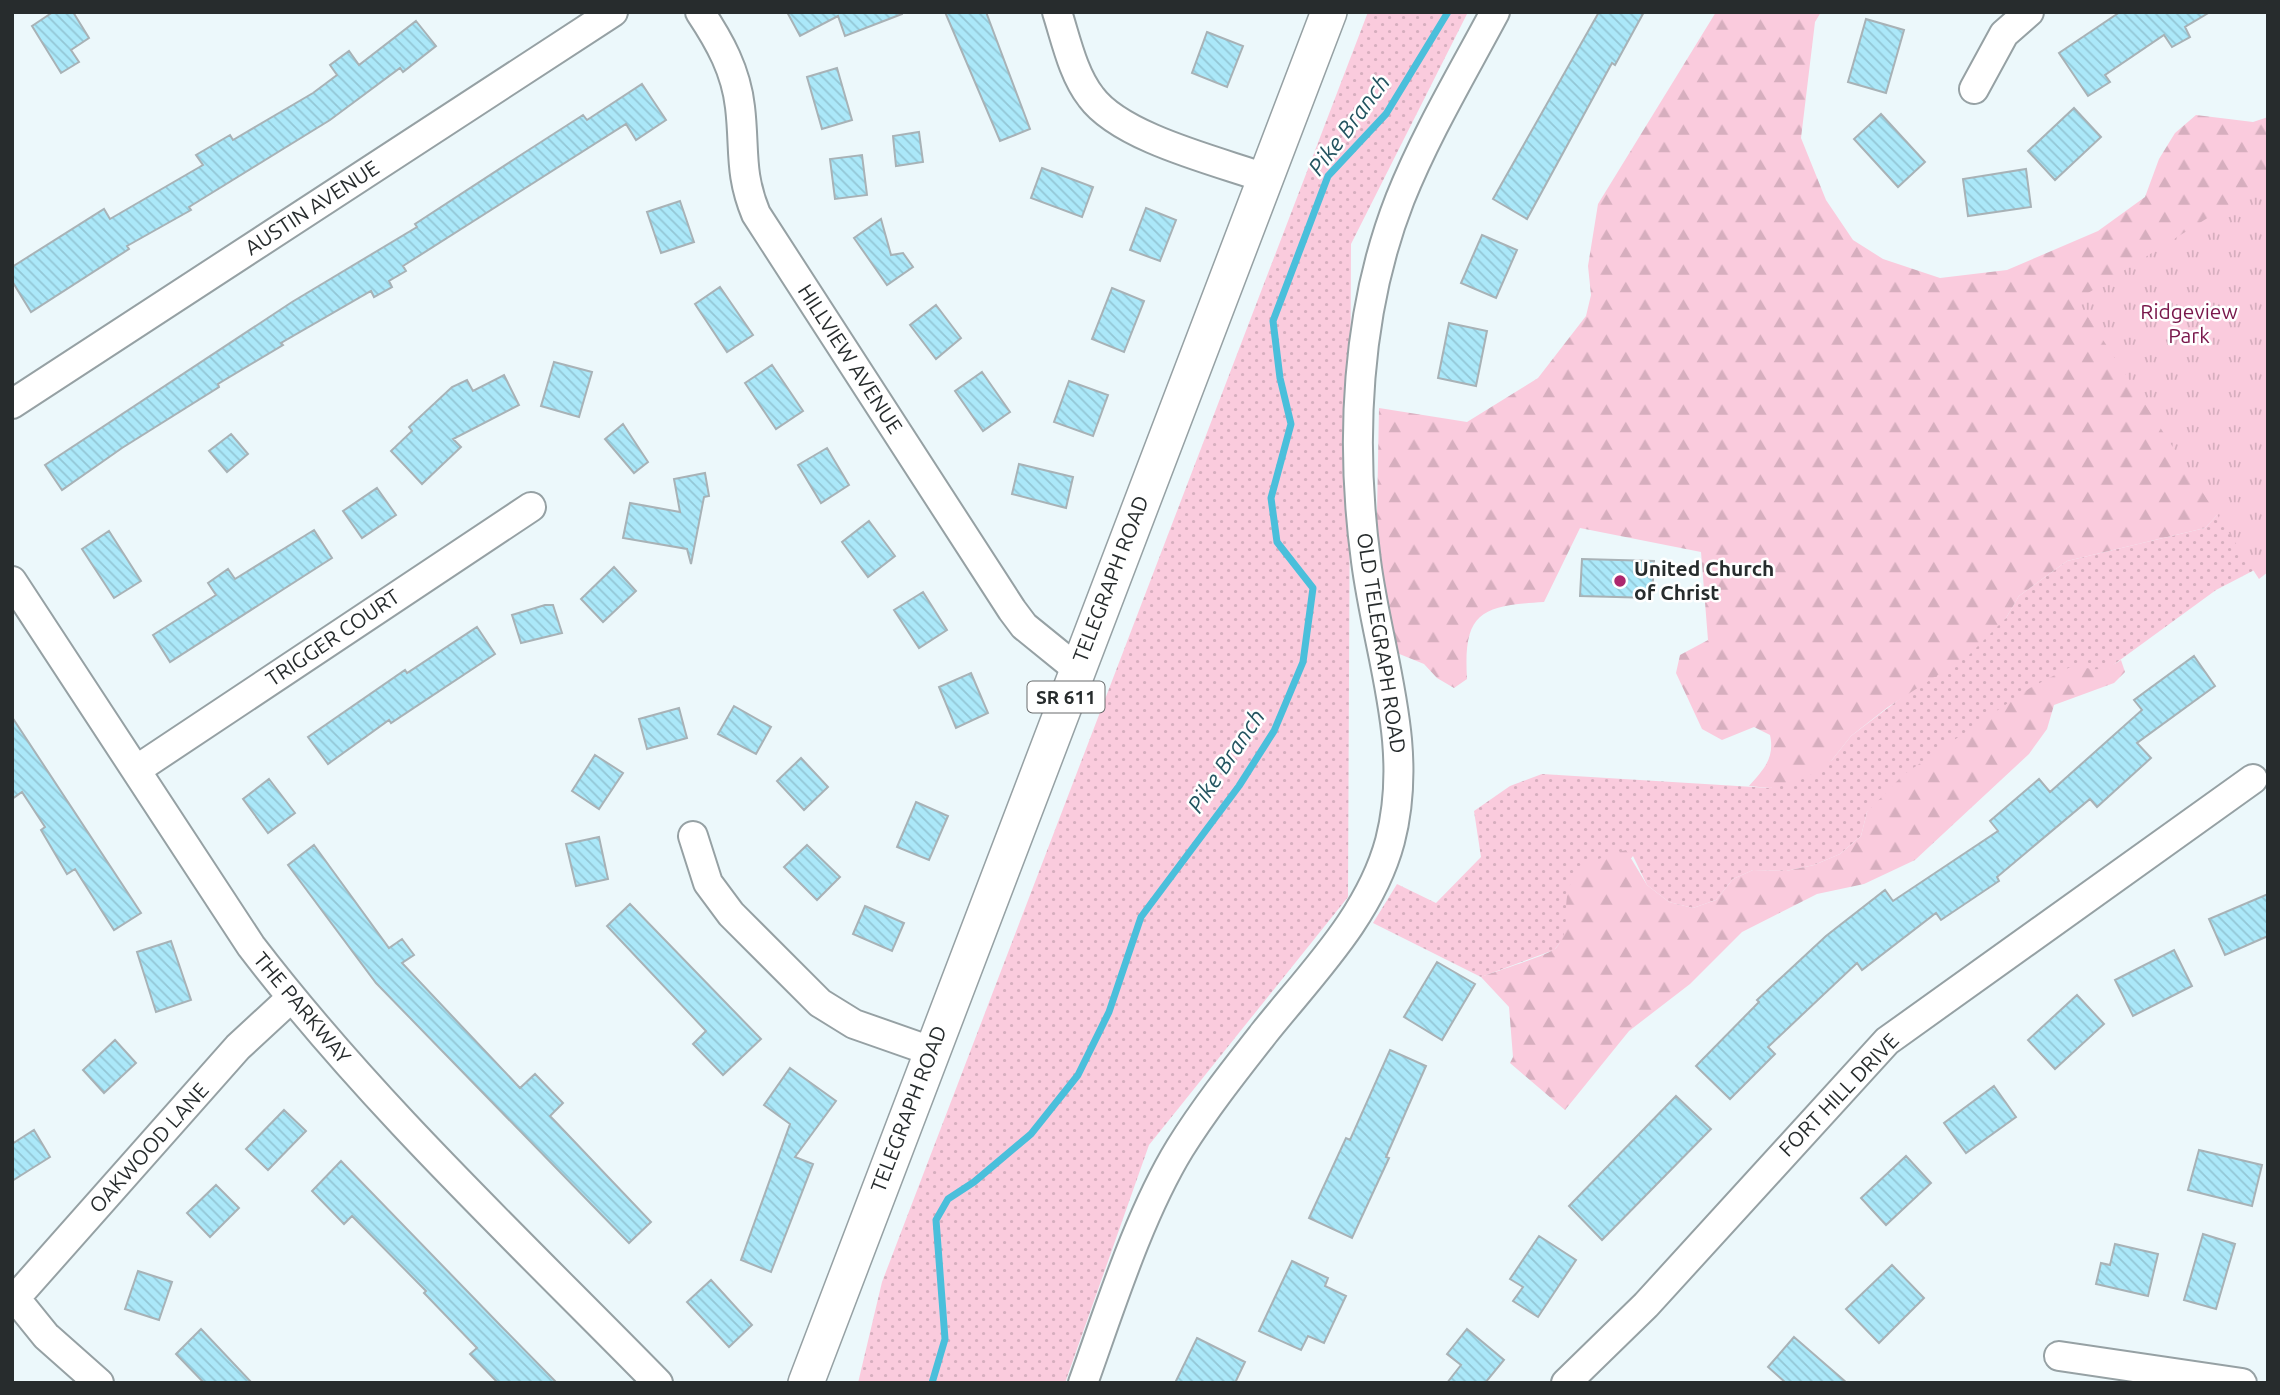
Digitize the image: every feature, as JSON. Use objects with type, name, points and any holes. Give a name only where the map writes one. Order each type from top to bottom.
[{"type":"main road","name":"TELEGRAPH ROAD","points":[[806,1383],[1329,12]]},
{"type":"street","name":"AUSTIN AVENUE","points":[[12,404],[612,12]]},
{"type":"street","name":"HILLVIEW AVENUE","points":[[700,12],[725,53],[736,85],[743,176],[756,214],[1012,610],[1024,626],[1077,669]]},
{"type":"street","points":[[1057,12],[1081,79],[1105,112],[1136,131],[1265,178]]},
{"type":"street","name":"OLD TELEGRAPH ROAD","points":[[1083,1383],[1143,1227],[1179,1150],[1264,1032],[1339,940],[1377,879],[1389,844],[1396,813],[1400,751],[1392,689],[1370,585],[1361,509],[1360,417],[1365,338],[1384,249],[1400,200],[1422,149],[1495,12]]},
{"type":"street","points":[[1974,89],[2004,34],[2029,12]]},
{"type":"street","name":"TRIGGER COURT","points":[[136,770],[531,507]]},
{"type":"street","name":"THE PARKWAY","points":[[12,581],[251,946],[291,998],[385,1104],[658,1383]]},
{"type":"street","name":"FORT HILL DRIVE","points":[[1566,1383],[1646,1305],[1887,1041],[2253,779]]},
{"type":"street","points":[[693,836],[708,883],[723,904],[820,1003],[854,1024],[931,1051]]},
{"type":"street","name":"OAKWOOD LANE","points":[[13,1298],[238,1047],[291,998]]},
{"type":"street","points":[[13,1298],[46,1336],[99,1383]]},
{"type":"street","points":[[2059,1356],[2242,1383]]},
{"type":"green space","points":[[1368,12],[1468,12],[1351,244],[1348,897],[1149,1145],[1065,1383],[858,1383],[882,1282]]},
{"type":"green space","points":[[1716,12],[1821,12],[1815,22],[1801,138],[1826,200],[1853,240],[1883,259],[1940,278],[2007,270],[2098,231],[2145,197],[2159,159],[2175,133],[2196,115],[2253,122],[2268,117],[2268,470],[2238,493],[2205,528],[2067,561],[2019,596],[2006,618],[1969,655],[1888,707],[1851,736],[1832,760],[1806,778],[1770,788],[1749,786],[1770,757],[1770,735],[1754,727],[1722,740],[1702,729],[1676,673],[1680,655],[1708,640],[1701,552],[1580,528],[1544,602],[1505,606],[1480,617],[1468,639],[1467,679],[1454,688],[1437,678],[1424,664],[1397,653],[1376,566],[1379,408],[1467,422],[1538,378],[1586,316],[1591,295],[1588,266],[1598,204]]},
{"type":"green space","name":"Ridgeview Park","points":[[2268,180],[2268,572],[2259,579],[2077,300]]},
{"type":"green space","points":[[2238,493],[2266,564],[2216,590],[2109,668],[2092,671],[1867,812],[1861,836],[1840,854],[1814,865],[1786,871],[1753,870],[1733,879],[1716,900],[1693,908],[1669,902],[1647,885],[1633,856],[1554,950],[1481,977],[1373,923],[1397,884],[1436,903],[1481,857],[1474,811],[1510,786],[1542,774],[1770,788],[1832,760],[1851,736],[2006,618],[2019,596],[2067,561],[2205,528]]},
{"type":"green space","points":[[2121,660],[2125,672],[2114,683],[2054,705],[2047,729],[2029,754],[1915,860],[1864,884],[1817,894],[1742,932],[1690,984],[1629,1031],[1565,1110],[1510,1063],[1513,1057],[1509,1007],[1481,977],[1556,948],[1565,930],[1569,887],[1574,878],[1589,864],[1626,850],[1647,885],[1669,902],[1693,908],[1716,900],[1733,879],[1753,870],[1786,871],[1814,865],[1840,854],[1861,836],[1867,812],[1903,775],[2030,688],[2076,664],[2099,669]]},
{"type":"building","points":[[53,12],[73,12],[89,38],[71,50],[79,62],[61,73],[32,26]]},
{"type":"building","points":[[787,12],[902,14],[845,36],[838,16],[800,36]]},
{"type":"building","points":[[945,12],[986,12],[1030,129],[1000,141]]},
{"type":"building","points":[[1599,12],[1644,12],[1615,65],[1612,63],[1527,219],[1493,199]]},
{"type":"building","points":[[2120,12],[2210,12],[2185,27],[2190,37],[2172,47],[2164,35],[2105,75],[2110,82],[2088,96],[2059,53]]},
{"type":"building","points":[[1866,19],[1904,30],[1886,93],[1848,82]]},
{"type":"building","points":[[416,21],[436,46],[403,72],[400,68],[330,120],[189,207],[191,210],[127,246],[129,249],[31,312],[12,281],[12,267],[104,209],[110,219],[203,165],[196,155],[230,135],[233,140],[313,93],[337,75],[330,65],[349,51],[359,65]]},
{"type":"building","points":[[1207,32],[1243,46],[1227,87],[1192,73]]},
{"type":"building","points":[[837,68],[852,120],[822,129],[807,77]]},
{"type":"building","points":[[642,84],[666,120],[636,140],[626,124],[403,266],[406,271],[389,281],[392,287],[374,297],[371,291],[281,343],[283,345],[218,384],[219,387],[122,448],[62,490],[45,465],[292,302],[417,227],[415,224],[583,115],[587,120]]},
{"type":"building","points":[[2074,108],[2101,137],[2055,180],[2028,151]]},
{"type":"building","points":[[1881,114],[1925,162],[1898,187],[1854,139]]},
{"type":"building","points":[[919,132],[923,162],[896,166],[893,136]]},
{"type":"building","points":[[862,155],[867,195],[835,199],[830,159]]},
{"type":"building","points":[[1042,168],[1093,187],[1082,217],[1031,198]]},
{"type":"building","points":[[2026,169],[2031,207],[1968,216],[1963,179]]},
{"type":"building","points":[[680,201],[694,242],[661,253],[647,212]]},
{"type":"building","points":[[1146,208],[1176,220],[1160,261],[1130,250]]},
{"type":"building","points":[[881,219],[891,255],[903,253],[913,267],[887,285],[854,238]]},
{"type":"building","points":[[1482,235],[1517,250],[1496,298],[1461,283]]},
{"type":"building","points":[[720,287],[753,335],[727,352],[695,304]]},
{"type":"building","points":[[1112,288],[1144,301],[1124,352],[1092,339]]},
{"type":"building","points":[[936,305],[961,338],[936,359],[910,325]]},
{"type":"building","points":[[1449,323],[1487,331],[1476,386],[1438,378]]},
{"type":"building","points":[[554,362],[592,372],[579,417],[541,406]]},
{"type":"building","points":[[772,365],[803,411],[776,429],[745,383]]},
{"type":"building","points":[[982,372],[1010,412],[983,431],[955,391]]},
{"type":"building","points":[[504,375],[519,405],[453,439],[461,447],[422,484],[391,451],[412,431],[409,427],[452,387],[467,380],[473,391]]},
{"type":"building","points":[[1069,381],[1108,395],[1093,436],[1054,422]]},
{"type":"building","points":[[623,424],[648,462],[634,473],[605,439]]},
{"type":"building","points":[[231,434],[248,454],[227,472],[209,451]]},
{"type":"building","points":[[827,448],[849,485],[821,503],[798,465]]},
{"type":"building","points":[[1019,464],[1073,477],[1066,508],[1012,494]]},
{"type":"building","points":[[705,473],[709,496],[704,497],[691,564],[687,549],[623,538],[630,503],[680,512],[674,479]]},
{"type":"building","points":[[377,488],[396,515],[362,538],[343,511]]},
{"type":"building","points":[[869,521],[895,556],[868,577],[842,542]]},
{"type":"building","points":[[314,530],[332,558],[170,662],[153,635],[216,595],[208,583],[228,569],[235,579]]},
{"type":"building","points":[[109,531],[141,581],[114,598],[82,549]]},
{"type":"building","points":[[1582,559],[1654,561],[1652,598],[1580,596]]},
{"type":"building","points":[[614,567],[636,591],[603,622],[581,599]]},
{"type":"building","points":[[923,592],[947,630],[919,648],[894,610]]},
{"type":"building","points":[[553,605],[562,633],[521,643],[512,615]]},
{"type":"building","points":[[477,627],[495,654],[391,723],[389,720],[328,764],[308,737],[405,670],[407,673]]},
{"type":"building","points":[[2194,656],[2215,686],[2137,743],[2151,758],[2097,807],[2090,799],[1997,877],[1999,881],[1941,920],[1936,913],[1862,970],[1857,963],[1768,1047],[1775,1054],[1730,1099],[1696,1066],[1759,1002],[1757,1000],[1826,936],[1885,890],[1893,901],[1998,831],[1990,821],[2039,779],[2050,792],[2142,710],[2134,700]]},
{"type":"building","points":[[971,673],[988,713],[956,728],[939,687]]},
{"type":"building","points":[[734,706],[771,727],[756,754],[718,734]]},
{"type":"building","points":[[679,708],[687,738],[647,749],[639,719]]},
{"type":"building","points":[[12,717],[141,913],[114,930],[75,869],[67,874],[41,830],[45,827],[22,792],[12,799]]},
{"type":"building","points":[[595,755],[623,773],[599,809],[572,791]]},
{"type":"building","points":[[801,758],[828,787],[804,810],[777,781]]},
{"type":"building","points":[[269,779],[295,813],[268,833],[243,799]]},
{"type":"building","points":[[916,802],[948,816],[929,860],[897,847]]},
{"type":"building","points":[[599,837],[608,879],[576,886],[566,844]]},
{"type":"building","points":[[314,845],[389,948],[402,939],[414,955],[402,963],[520,1088],[535,1074],[563,1103],[550,1116],[651,1222],[629,1243],[376,983],[288,865]]},
{"type":"building","points":[[807,845],[840,877],[817,900],[784,867]]},
{"type":"building","points":[[2268,894],[2268,936],[2225,955],[2209,919]]},
{"type":"building","points":[[630,904],[761,1039],[723,1075],[693,1044],[706,1031],[607,926]]},
{"type":"building","points":[[865,906],[904,923],[892,951],[853,934]]},
{"type":"building","points":[[171,941],[191,1000],[156,1012],[137,952]]},
{"type":"building","points":[[2174,950],[2192,986],[2133,1016],[2115,980]]},
{"type":"building","points":[[1437,962],[1475,984],[1442,1040],[1404,1017]]},
{"type":"building","points":[[2077,995],[2104,1024],[2055,1069],[2028,1040]]},
{"type":"building","points":[[115,1040],[136,1063],[104,1093],[83,1070]]},
{"type":"building","points":[[1390,1050],[1426,1066],[1386,1157],[1389,1158],[1352,1238],[1309,1218],[1346,1138],[1350,1140]]},
{"type":"building","points":[[790,1068],[836,1101],[795,1157],[813,1164],[771,1272],[741,1260],[790,1124],[764,1105]]},
{"type":"building","points":[[1994,1086],[2016,1117],[1966,1153],[1944,1123]]},
{"type":"building","points":[[1676,1096],[1711,1129],[1602,1240],[1569,1206]]},
{"type":"building","points":[[284,1110],[306,1131],[268,1170],[246,1149]]},
{"type":"building","points":[[34,1130],[50,1157],[12,1181],[12,1144]]},
{"type":"building","points":[[2199,1150],[2262,1165],[2252,1206],[2188,1190]]},
{"type":"building","points":[[1906,1156],[1931,1183],[1886,1225],[1861,1198]]},
{"type":"building","points":[[341,1161],[557,1383],[498,1383],[470,1354],[477,1348],[424,1293],[426,1291],[352,1216],[344,1224],[312,1191]]},
{"type":"building","points":[[216,1185],[239,1208],[210,1237],[187,1213]]},
{"type":"building","points":[[2203,1234],[2235,1244],[2216,1309],[2184,1300]]},
{"type":"building","points":[[1539,1236],[1576,1260],[1538,1317],[1513,1301],[1523,1287],[1510,1279]]},
{"type":"building","points":[[2115,1244],[2158,1254],[2148,1296],[2096,1284],[2101,1263],[2110,1265]]},
{"type":"building","points":[[1292,1261],[1328,1278],[1325,1286],[1346,1296],[1324,1343],[1308,1336],[1301,1350],[1259,1331]]},
{"type":"building","points":[[1892,1265],[1924,1298],[1879,1343],[1846,1309]]},
{"type":"building","points":[[138,1271],[172,1282],[159,1320],[125,1309]]},
{"type":"building","points":[[711,1280],[752,1325],[729,1347],[687,1302]]},
{"type":"building","points":[[201,1329],[252,1383],[204,1383],[176,1354]]},
{"type":"building","points":[[1467,1329],[1504,1360],[1485,1383],[1447,1383],[1461,1365],[1447,1354]]},
{"type":"building","points":[[1794,1337],[1847,1383],[1786,1383],[1768,1367]]},
{"type":"building","points":[[1197,1338],[1245,1362],[1235,1383],[1175,1383]]},
{"type":"waterway","name":"Pike Branch","points":[[932,1383],[945,1339],[936,1220],[948,1199],[974,1182],[1031,1134],[1078,1075],[1109,1012],[1141,917],[1239,786],[1274,731],[1303,662],[1313,588],[1277,542],[1271,498],[1291,424],[1280,378],[1273,321],[1328,176],[1386,114],[1448,12]]},
{"type":"place","name":"United Church of Christ","points":[[1620,581]]}]
